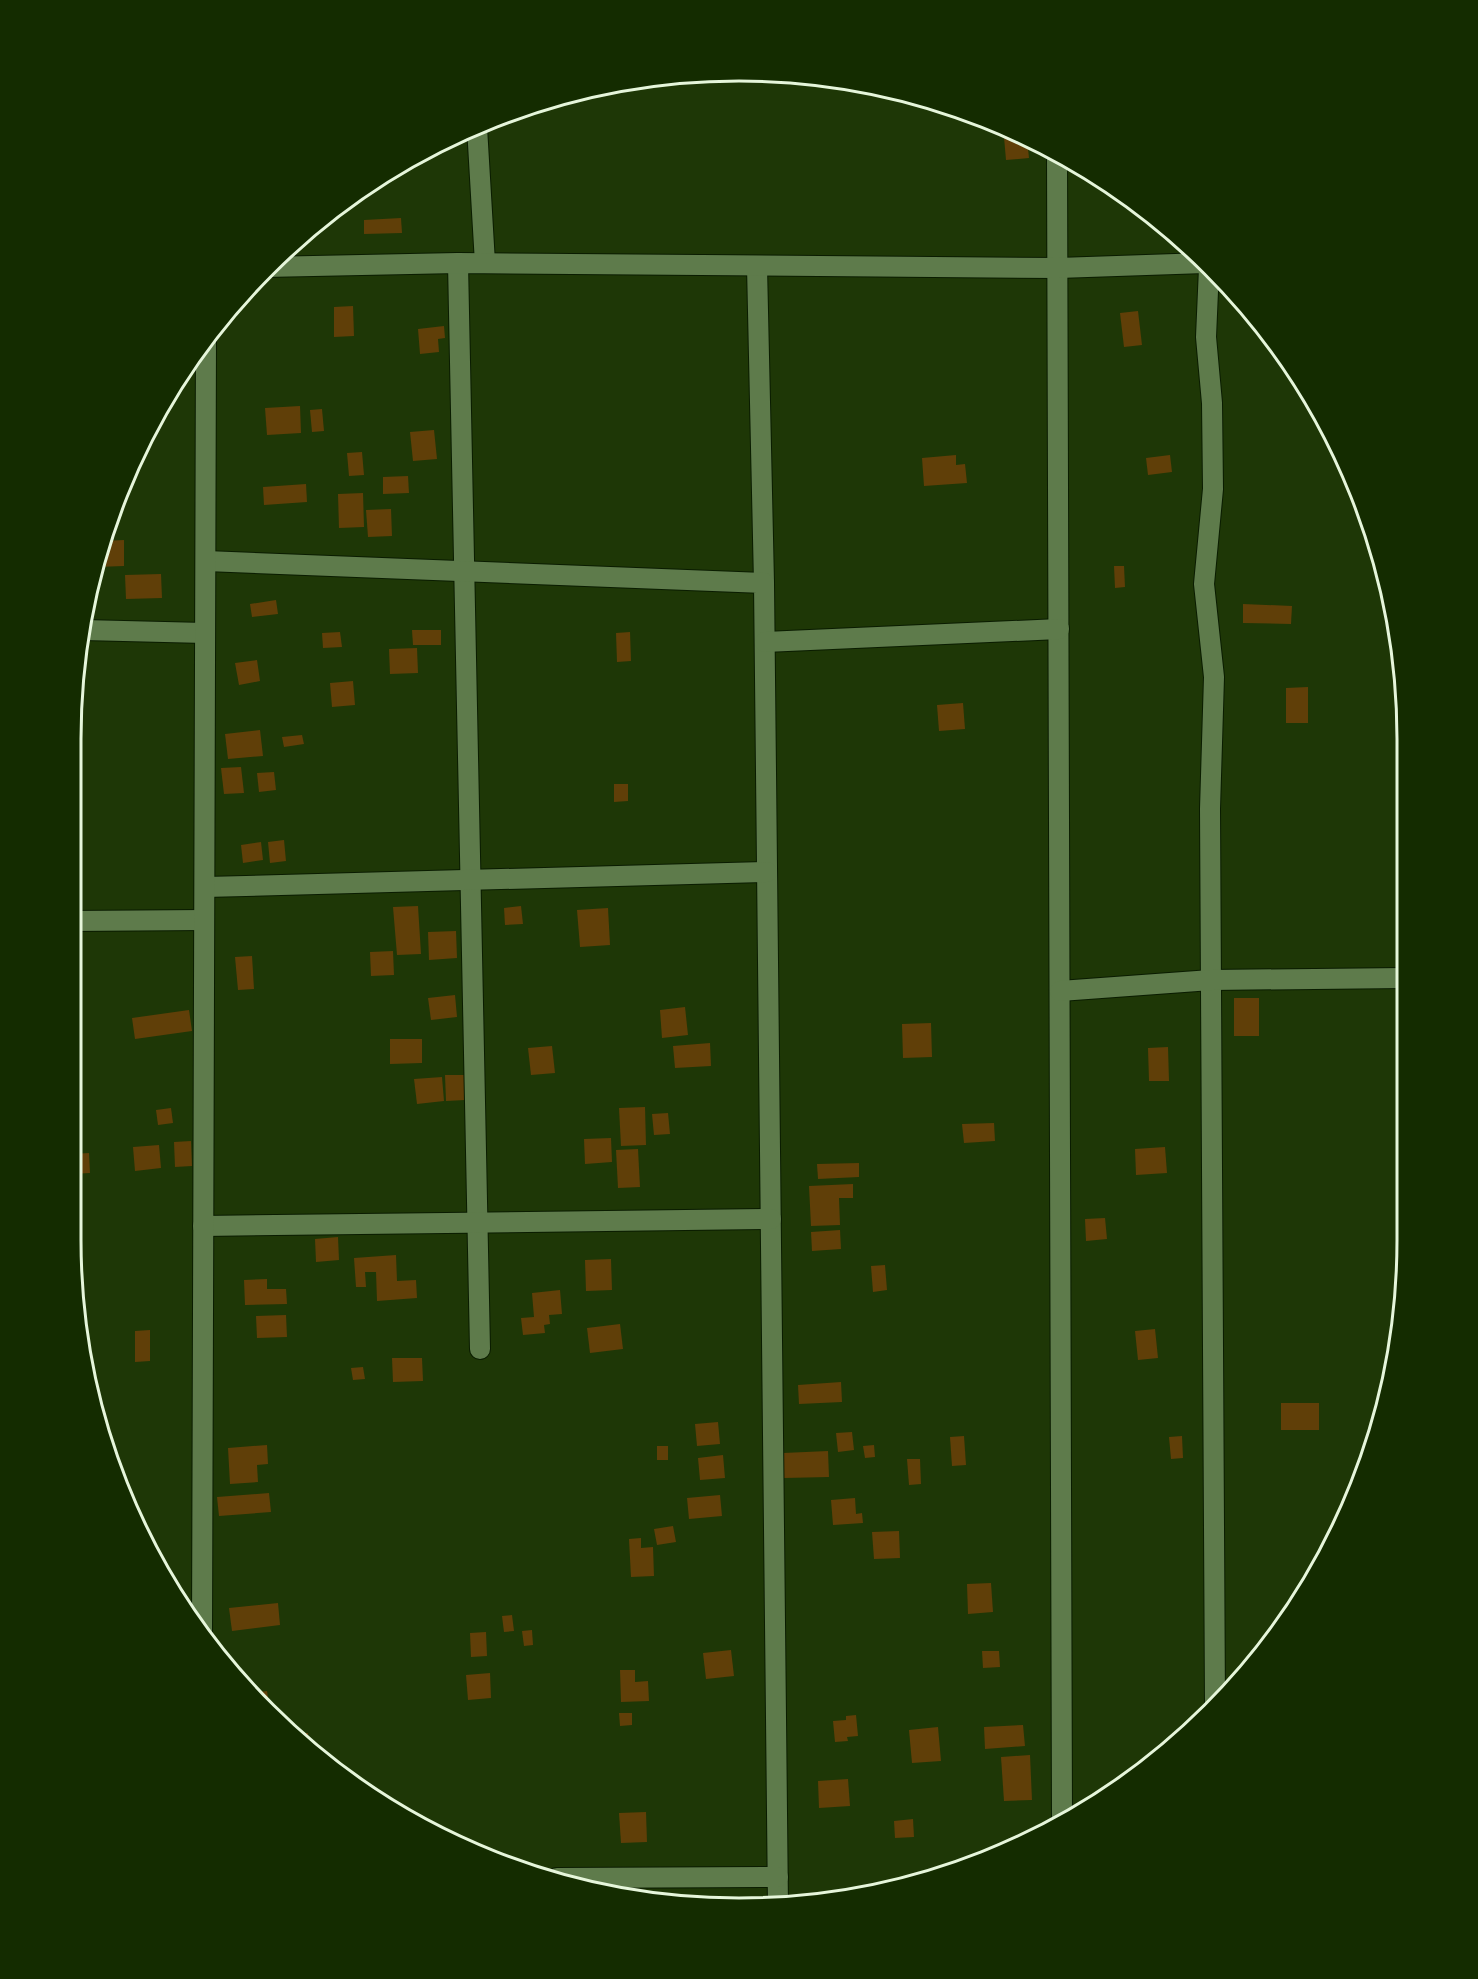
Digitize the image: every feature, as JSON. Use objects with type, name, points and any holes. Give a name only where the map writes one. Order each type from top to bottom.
[{"type":"street","points":[[477,135],[485,263]]},
{"type":"street","points":[[1057,163],[1062,1813]]},
{"type":"street","points":[[458,263],[480,1348]]},
{"type":"street","points":[[282,267],[485,263],[1058,268],[1193,263]]},
{"type":"street","points":[[757,266],[765,642],[779,1897]]},
{"type":"street","points":[[1209,279],[1206,338],[1212,404],[1213,489],[1204,584],[1214,677],[1210,809],[1215,1694]]},
{"type":"street","points":[[202,1620],[206,353]]},
{"type":"street","points":[[206,561],[764,583]]},
{"type":"street","points":[[765,642],[1059,628]]},
{"type":"street","points":[[91,630],[205,633]]},
{"type":"street","points":[[205,887],[767,872]]},
{"type":"street","points":[[81,921],[204,920]]},
{"type":"street","points":[[1060,991],[1211,980],[1397,978]]},
{"type":"street","points":[[203,1226],[771,1219]]},
{"type":"street","points":[[578,1878],[778,1877]]},
{"type":"building","points":[[1004,137],[1028,148],[1029,158],[1006,160]]},
{"type":"building","points":[[401,218],[402,233],[364,234],[364,220]]},
{"type":"building","points":[[353,306],[354,336],[334,337],[334,307]]},
{"type":"building","points":[[1138,311],[1142,345],[1124,347],[1120,313]]},
{"type":"building","points":[[444,326],[445,338],[438,339],[439,352],[420,354],[418,329]]},
{"type":"building","points":[[300,406],[301,433],[267,435],[265,408]]},
{"type":"building","points":[[322,409],[324,431],[312,432],[310,410]]},
{"type":"building","points":[[434,430],[437,459],[413,461],[410,432]]},
{"type":"building","points":[[362,452],[364,475],[349,476],[347,453]]},
{"type":"building","points":[[956,455],[956,465],[965,464],[967,483],[924,486],[922,458]]},
{"type":"building","points":[[1170,455],[1172,472],[1148,475],[1146,458]]},
{"type":"building","points":[[408,476],[409,493],[383,494],[383,477]]},
{"type":"building","points":[[306,484],[307,502],[264,505],[263,487]]},
{"type":"building","points":[[363,493],[364,527],[339,528],[338,494]]},
{"type":"building","points":[[391,509],[392,536],[368,537],[366,510]]},
{"type":"building","points":[[124,540],[124,566],[104,567],[112,541]]},
{"type":"building","points":[[1114,566],[1124,566],[1125,587],[1115,588]]},
{"type":"building","points":[[161,574],[162,598],[126,599],[125,575]]},
{"type":"building","points":[[276,600],[278,614],[252,617],[250,604]]},
{"type":"building","points":[[1243,604],[1292,606],[1291,624],[1243,623]]},
{"type":"building","points":[[412,630],[441,630],[441,645],[413,645]]},
{"type":"building","points":[[340,632],[342,647],[323,648],[322,633]]},
{"type":"building","points":[[630,632],[631,661],[617,662],[616,633]]},
{"type":"building","points":[[417,648],[418,673],[390,674],[389,649]]},
{"type":"building","points":[[257,660],[260,681],[239,685],[235,663]]},
{"type":"building","points":[[353,681],[355,705],[332,707],[330,683]]},
{"type":"building","points":[[1308,687],[1308,723],[1286,723],[1286,688]]},
{"type":"building","points":[[963,703],[965,729],[939,731],[937,705]]},
{"type":"building","points":[[260,730],[263,756],[228,759],[225,734]]},
{"type":"building","points":[[302,735],[304,744],[284,747],[282,737]]},
{"type":"building","points":[[241,767],[244,793],[224,794],[221,768]]},
{"type":"building","points":[[274,772],[276,790],[259,792],[257,773]]},
{"type":"building","points":[[614,784],[628,784],[628,801],[614,802]]},
{"type":"building","points":[[284,840],[286,861],[270,863],[268,842]]},
{"type":"building","points":[[261,842],[263,860],[243,863],[241,845]]},
{"type":"building","points":[[418,906],[421,954],[397,955],[393,907]]},
{"type":"building","points":[[521,906],[523,924],[505,925],[504,908]]},
{"type":"building","points":[[608,908],[610,945],[580,947],[577,910]]},
{"type":"building","points":[[456,931],[457,958],[429,960],[428,932]]},
{"type":"building","points":[[393,951],[394,975],[371,976],[370,952]]},
{"type":"building","points":[[252,956],[254,989],[238,990],[235,957]]},
{"type":"building","points":[[455,995],[457,1017],[431,1020],[428,998]]},
{"type":"building","points":[[1234,998],[1259,998],[1259,1036],[1234,1036]]},
{"type":"building","points":[[685,1007],[688,1035],[662,1038],[660,1010]]},
{"type":"building","points":[[189,1010],[192,1031],[135,1039],[132,1018]]},
{"type":"building","points":[[931,1023],[932,1057],[903,1058],[902,1024]]},
{"type":"building","points":[[390,1039],[422,1039],[422,1063],[390,1064]]},
{"type":"building","points":[[710,1043],[711,1066],[675,1068],[673,1046]]},
{"type":"building","points":[[552,1046],[555,1073],[531,1075],[528,1048]]},
{"type":"building","points":[[1168,1047],[1169,1081],[1149,1081],[1148,1048]]},
{"type":"building","points":[[445,1075],[464,1075],[465,1100],[446,1101]]},
{"type":"building","points":[[442,1077],[444,1101],[417,1104],[414,1079]]},
{"type":"building","points":[[645,1107],[646,1145],[621,1146],[619,1108]]},
{"type":"building","points":[[171,1108],[173,1123],[158,1125],[156,1110]]},
{"type":"building","points":[[668,1113],[670,1134],[654,1135],[652,1114]]},
{"type":"building","points":[[994,1123],[995,1141],[964,1143],[962,1124]]},
{"type":"building","points":[[611,1138],[612,1162],[585,1164],[584,1139]]},
{"type":"building","points":[[191,1141],[192,1166],[175,1167],[174,1142]]},
{"type":"building","points":[[159,1145],[161,1168],[135,1171],[133,1147]]},
{"type":"building","points":[[1165,1147],[1167,1173],[1136,1175],[1135,1149]]},
{"type":"building","points":[[638,1149],[640,1187],[618,1188],[616,1150]]},
{"type":"building","points":[[81,1153],[89,1153],[90,1173],[81,1173]]},
{"type":"building","points":[[859,1163],[859,1177],[818,1179],[817,1164]]},
{"type":"building","points":[[853,1184],[853,1198],[839,1198],[840,1225],[811,1226],[809,1186]]},
{"type":"building","points":[[1105,1218],[1107,1239],[1086,1241],[1085,1219]]},
{"type":"building","points":[[840,1230],[841,1249],[812,1251],[811,1232]]},
{"type":"building","points":[[338,1237],[339,1260],[316,1262],[315,1239]]},
{"type":"building","points":[[396,1255],[397,1281],[416,1280],[417,1298],[377,1301],[376,1272],[365,1272],[366,1287],[356,1287],[354,1258]]},
{"type":"building","points":[[611,1259],[612,1290],[586,1291],[585,1260]]},
{"type":"building","points":[[885,1265],[887,1290],[873,1292],[871,1266]]},
{"type":"building","points":[[267,1279],[267,1289],[286,1289],[287,1304],[245,1305],[244,1280]]},
{"type":"building","points":[[560,1290],[562,1314],[549,1315],[550,1324],[544,1325],[545,1333],[523,1335],[521,1318],[534,1317],[532,1293]]},
{"type":"building","points":[[286,1315],[287,1337],[257,1338],[256,1316]]},
{"type":"building","points":[[620,1324],[623,1349],[590,1353],[587,1328]]},
{"type":"building","points":[[1155,1329],[1158,1358],[1138,1360],[1135,1331]]},
{"type":"building","points":[[150,1330],[150,1361],[135,1362],[135,1331]]},
{"type":"building","points":[[392,1358],[422,1358],[423,1381],[393,1382]]},
{"type":"building","points":[[363,1367],[365,1379],[353,1380],[351,1368]]},
{"type":"building","points":[[841,1382],[842,1402],[799,1404],[798,1385]]},
{"type":"building","points":[[1281,1403],[1319,1403],[1319,1430],[1281,1430]]},
{"type":"building","points":[[718,1422],[720,1444],[697,1446],[695,1424]]},
{"type":"building","points":[[852,1432],[854,1450],[838,1452],[836,1433]]},
{"type":"building","points":[[964,1436],[966,1465],[952,1466],[950,1437]]},
{"type":"building","points":[[1182,1436],[1183,1458],[1171,1459],[1169,1437]]},
{"type":"building","points":[[267,1445],[268,1464],[257,1465],[258,1482],[230,1484],[228,1448]]},
{"type":"building","points":[[874,1445],[875,1457],[865,1458],[863,1446]]},
{"type":"building","points":[[657,1446],[668,1446],[668,1460],[657,1460]]},
{"type":"building","points":[[828,1451],[829,1477],[784,1478],[783,1453]]},
{"type":"building","points":[[723,1455],[725,1478],[700,1480],[698,1458]]},
{"type":"building","points":[[907,1459],[920,1459],[921,1484],[909,1485]]},
{"type":"building","points":[[269,1493],[271,1512],[219,1516],[217,1497]]},
{"type":"building","points":[[720,1495],[722,1516],[689,1519],[687,1498]]},
{"type":"building","points":[[855,1498],[856,1514],[862,1513],[863,1523],[833,1525],[831,1500]]},
{"type":"building","points":[[673,1526],[676,1542],[657,1545],[654,1529]]},
{"type":"building","points":[[899,1531],[900,1558],[874,1559],[872,1532]]},
{"type":"building","points":[[641,1538],[641,1548],[653,1547],[654,1576],[631,1577],[629,1539]]},
{"type":"building","points":[[991,1583],[993,1612],[968,1614],[967,1584]]},
{"type":"building","points":[[278,1603],[280,1625],[232,1631],[229,1608]]},
{"type":"building","points":[[512,1615],[514,1631],[504,1632],[502,1616]]},
{"type":"building","points":[[532,1630],[533,1645],[524,1646],[522,1631]]},
{"type":"building","points":[[486,1632],[487,1656],[471,1657],[470,1633]]},
{"type":"building","points":[[731,1650],[734,1676],[706,1679],[703,1653]]},
{"type":"building","points":[[982,1651],[999,1651],[1000,1667],[983,1668]]},
{"type":"building","points":[[620,1670],[635,1670],[635,1682],[648,1681],[649,1701],[621,1702]]},
{"type":"building","points":[[490,1673],[491,1698],[468,1700],[466,1675]]},
{"type":"building","points":[[267,1691],[268,1699],[261,1692]]},
{"type":"building","points":[[619,1713],[632,1713],[632,1725],[620,1726]]},
{"type":"building","points":[[856,1715],[858,1736],[847,1737],[848,1741],[835,1742],[833,1721],[846,1720],[846,1716]]},
{"type":"building","points":[[1023,1725],[1025,1746],[985,1749],[984,1727]]},
{"type":"building","points":[[938,1727],[941,1761],[912,1763],[909,1730]]},
{"type":"building","points":[[1030,1755],[1032,1800],[1004,1801],[1001,1757]]},
{"type":"building","points":[[848,1779],[850,1806],[819,1808],[818,1781]]},
{"type":"building","points":[[646,1812],[647,1842],[621,1843],[619,1813]]},
{"type":"building","points":[[913,1819],[914,1837],[895,1838],[894,1821]]}]
